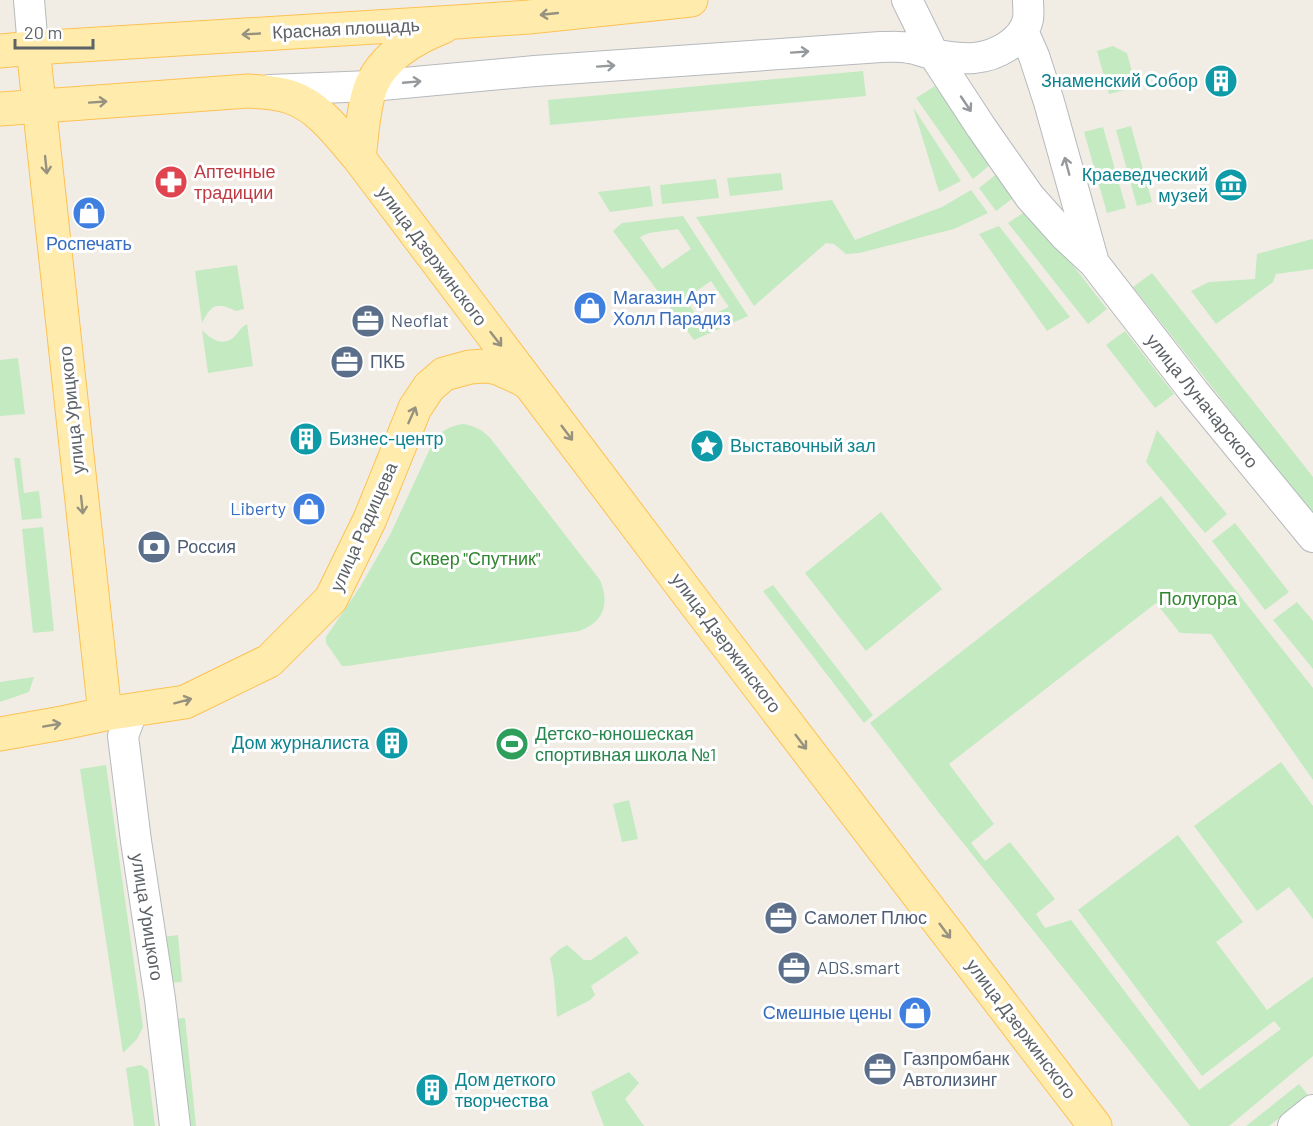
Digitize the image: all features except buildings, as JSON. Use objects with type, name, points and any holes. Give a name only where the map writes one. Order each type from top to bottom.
[{"type":"main road","name":"Красная площадь","points":[[0,51],[456,22],[691,0]]},
{"type":"main road","points":[[359,158],[371,86],[380,70],[400,50],[435,30],[456,22]]},
{"type":"main road","name":"улица Урицкого","points":[[33,48],[119,712]]},
{"type":"main road","name":"улица Дзержинского","points":[[0,109],[248,91],[288,96],[307,103],[322,116],[359,158],[698,607],[1095,1126]]},
{"type":"main road","name":"улица Радищева","points":[[0,734],[185,702],[269,661],[331,599],[370,519],[415,408],[429,387],[444,374],[470,367],[486,366],[511,373],[532,386]]},
{"type":"street","points":[[28,0],[33,48]]},
{"type":"street","points":[[907,0],[934,55],[1030,197],[1065,236],[1094,263]]},
{"type":"street","points":[[248,91],[371,86],[535,71],[881,47],[909,48],[934,55],[971,59],[989,55],[1011,44],[1023,31],[1028,19],[1028,0]]},
{"type":"street","points":[[1023,31],[1049,102],[1094,263]]},
{"type":"street","name":"улица Луначарского","points":[[1094,263],[1201,400],[1313,537]]},
{"type":"street","name":"улица Урицкого","points":[[119,712],[160,999],[175,1126]]},
{"type":"street","points":[[1293,1126],[1313,1110]]},
{"type":"green space","points":[[1113,46],[1127,53],[1136,87],[1109,94],[1097,51]]},
{"type":"green space","points":[[863,71],[866,96],[550,125],[548,100]]},
{"type":"green space","points":[[935,86],[991,164],[973,179],[916,98]]},
{"type":"green space","points":[[913,107],[961,181],[939,192]]},
{"type":"green space","points":[[1131,126],[1152,202],[1137,206],[1116,130]]},
{"type":"green space","points":[[1103,127],[1126,208],[1107,213],[1084,132]]},
{"type":"green space","points":[[999,172],[1017,195],[996,211],[979,188]]},
{"type":"green space","points":[[781,173],[783,190],[730,196],[727,178]]},
{"type":"green space","points":[[716,179],[719,198],[662,204],[660,185]]},
{"type":"green space","points":[[650,186],[653,206],[610,212],[598,192]]},
{"type":"green space","points":[[971,190],[988,213],[954,229],[859,253],[846,254],[834,244],[826,243],[754,306],[696,217],[832,200],[855,240],[942,207]]},
{"type":"green space","points":[[1029,209],[1107,309],[1088,324],[1008,223]]},
{"type":"green space","points":[[683,216],[748,316],[694,340],[613,231],[622,223]],"holes":[[[678,229],[691,249],[662,269],[640,237],[649,233]],[[711,281],[729,307],[700,320],[685,299]]]},
{"type":"green space","points":[[999,226],[1070,317],[1047,331],[979,234]]},
{"type":"green space","points":[[1312,239],[1313,269],[1276,274],[1273,282],[1216,324],[1191,291],[1209,282],[1255,279],[1257,254]]},
{"type":"green space","points":[[237,265],[244,309],[236,311],[224,306],[215,306],[208,312],[202,323],[195,271]]},
{"type":"green space","points":[[1152,273],[1313,477],[1313,515],[1133,287]]},
{"type":"green space","points":[[247,324],[253,366],[208,373],[202,330],[212,338],[224,342],[233,338]]},
{"type":"green space","points":[[1125,331],[1174,394],[1155,408],[1106,345]]},
{"type":"green space","points":[[18,358],[25,414],[0,416],[0,360]]},
{"type":"green space","name":"Сквер \"Спутник\"","points":[[463,424],[479,429],[491,439],[600,580],[604,597],[603,611],[594,623],[579,631],[342,666],[326,643],[326,637],[360,587],[390,535],[434,440],[447,429]]},
{"type":"green space","points":[[1157,430],[1227,514],[1205,533],[1146,462]]},
{"type":"green space","points":[[14,458],[20,458],[24,493],[39,491],[42,518],[22,520]]},
{"type":"green space","name":"Полугора","points":[[1161,496],[1313,688],[1313,780],[1211,634],[1180,633],[1156,603],[949,764],[994,824],[971,843],[985,861],[1010,842],[1055,899],[1036,914],[1045,928],[1071,920],[1199,1090],[1281,1029],[1274,1021],[1202,1076],[1078,910],[1178,835],[1243,922],[1216,942],[1267,1010],[1313,977],[1313,1056],[1229,1126],[1190,1126],[939,813],[870,723]]},
{"type":"green space","points":[[881,512],[942,589],[866,651],[805,573]]},
{"type":"green space","points":[[1235,523],[1289,592],[1265,610],[1212,541]]},
{"type":"green space","points":[[43,527],[54,631],[33,633],[22,529]]},
{"type":"green space","points":[[773,585],[873,715],[864,723],[763,591]]},
{"type":"green space","points":[[1297,602],[1313,621],[1313,669],[1273,620]]},
{"type":"green space","points":[[34,677],[29,692],[0,702],[0,682]]},
{"type":"green space","points":[[1281,762],[1313,806],[1313,919],[1289,887],[1257,911],[1194,826]]},
{"type":"green space","points":[[106,765],[143,1027],[137,1039],[123,1053],[80,769]]},
{"type":"green space","points":[[629,800],[638,839],[622,842],[613,804]]},
{"type":"green space","points":[[178,935],[182,982],[168,983],[164,937]]},
{"type":"green space","points":[[626,936],[639,953],[591,986],[595,995],[590,1000],[557,1017],[550,958],[567,945],[584,960],[591,960]]},
{"type":"green space","points":[[185,1018],[196,1126],[183,1126],[171,1019]]},
{"type":"green space","points":[[141,1065],[148,1070],[155,1126],[134,1126],[126,1068]]},
{"type":"green space","points":[[629,1072],[639,1083],[625,1099],[644,1126],[604,1126],[591,1092]]},
{"type":"green space","points":[[1299,1084],[1308,1095],[1269,1126],[1246,1126]]},
{"type":"place","name":"Знаменский Собор","points":[[1221,81]]},
{"type":"place","name":"Аптечные традиции","points":[[171,182]]},
{"type":"place","name":"Краеведческий музей","points":[[1231,185]]},
{"type":"place","name":"Роспечать","points":[[89,213]]},
{"type":"place","name":"Магазин Арт Холл Парадиз","points":[[590,308]]},
{"type":"place","name":"Neoflat","points":[[368,321]]},
{"type":"place","name":"ПКБ","points":[[347,362]]},
{"type":"place","name":"Бизнес-центр","points":[[306,439]]},
{"type":"place","name":"Выставочный зал","points":[[707,446]]},
{"type":"place","name":"Liberty","points":[[309,509]]},
{"type":"place","name":"Россия","points":[[154,547]]},
{"type":"place","name":"Дом журналиста","points":[[392,743]]},
{"type":"place","name":"Детско-юношеская спортивная школа №1","points":[[512,744]]},
{"type":"place","name":"Самолет Плюс","points":[[781,918]]},
{"type":"place","name":"ADS.smart","points":[[794,968]]},
{"type":"place","name":"Смешные цены","points":[[915,1013]]},
{"type":"place","name":"Газпромбанк Автолизинг","points":[[880,1069]]},
{"type":"place","name":"Дом деткого творчества","points":[[432,1090]]}]
